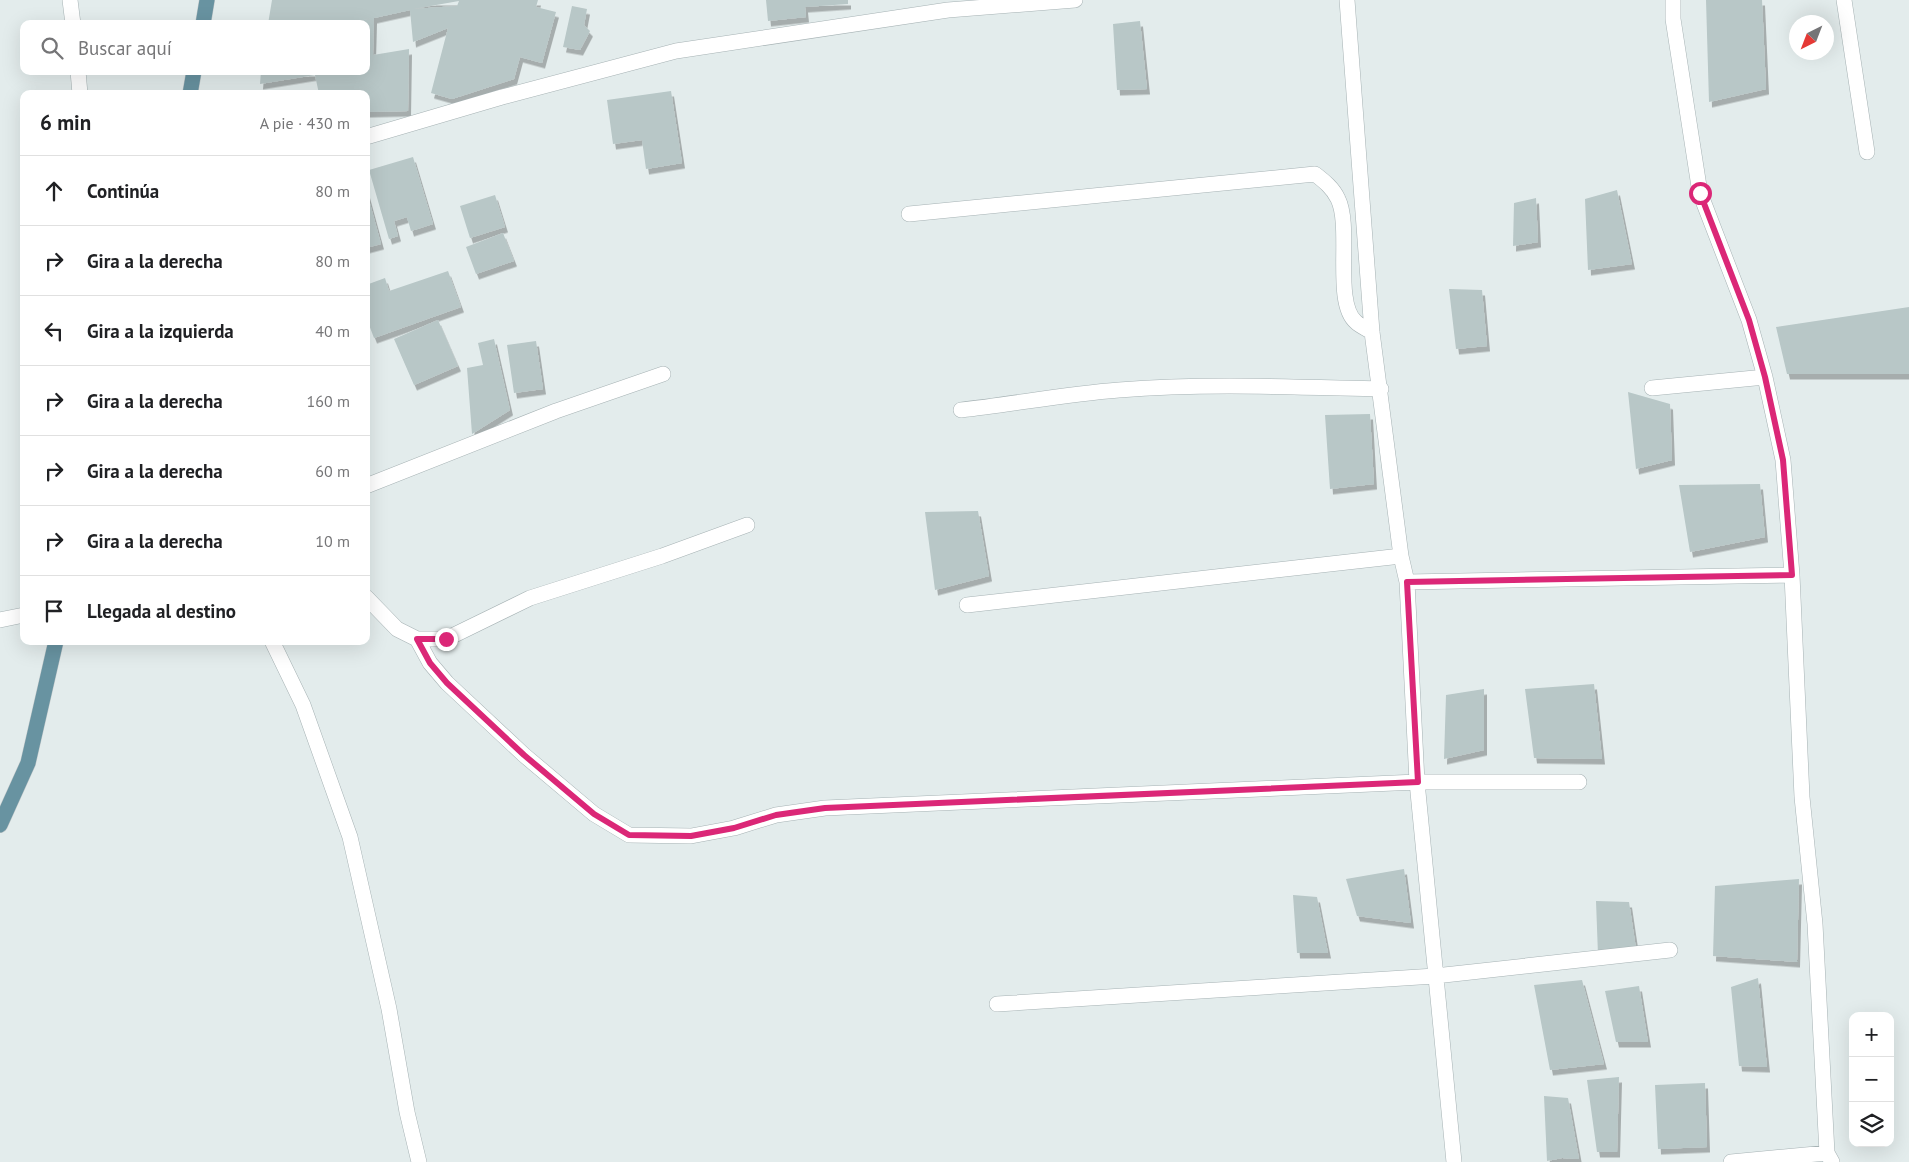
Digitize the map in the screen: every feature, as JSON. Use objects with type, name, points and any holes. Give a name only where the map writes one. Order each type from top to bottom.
[{"type":"main road","points":[[204,20],[207,0]]},
{"type":"main road","points":[[191,90],[193,75]]},
{"type":"main road","points":[[0,826],[28,763],[55,645]]},
{"type":"street","points":[[70,0],[72,20]]},
{"type":"street","points":[[370,136],[676,51],[948,10],[1075,0]]},
{"type":"street","points":[[1347,0],[1372,332],[1381,389],[1401,556],[1407,582],[1418,782],[1454,1162]]},
{"type":"street","points":[[1673,0],[1674,19],[1700,193],[1749,320],[1765,377],[1783,460],[1792,575],[1802,797],[1814,924],[1830,1158],[1732,1162]]},
{"type":"street","points":[[1844,0],[1867,152]]},
{"type":"street","points":[[78,75],[80,90]]},
{"type":"street","points":[[909,214],[1315,174],[1330,185],[1338,199],[1342,213],[1344,237],[1342,267],[1347,307],[1354,322],[1372,332]]},
{"type":"street","points":[[370,484],[556,412],[663,374]]},
{"type":"street","points":[[1652,388],[1765,377]]},
{"type":"street","points":[[961,410],[1118,390],[1173,387],[1224,385],[1381,389]]},
{"type":"street","points":[[370,601],[397,629],[417,639],[446,639],[530,598],[662,556],[747,525]]},
{"type":"street","points":[[967,605],[1401,556]]},
{"type":"street","points":[[1407,582],[1792,575]]},
{"type":"street","points":[[0,620],[20,615]]},
{"type":"street","points":[[417,639],[430,663],[447,683],[524,755],[594,814],[629,835],[691,836],[734,828],[776,815],[825,808],[1418,782],[1579,782]]},
{"type":"street","points":[[274,645],[303,705],[350,837],[389,1010],[419,1162]]},
{"type":"street","points":[[997,1004],[1435,976],[1670,950]]},
{"type":"building","points":[[272,0],[538,0],[536,7],[556,12],[542,63],[520,57],[514,79],[452,99],[431,93],[448,28],[413,42],[410,10],[374,18],[373,55],[409,49],[408,111],[370,112],[370,90],[318,90],[315,75],[370,75],[370,20],[365,20],[371,18],[363,20],[269,20]],"holes":[[[459,1],[457,6],[413,9]]]},
{"type":"building","points":[[766,0],[848,0],[848,4],[805,7],[806,17],[768,21]]},
{"type":"building","points":[[1706,0],[1762,0],[1766,89],[1709,102]]},
{"type":"building","points":[[572,6],[587,9],[584,25],[590,31],[580,50],[563,47]]},
{"type":"building","points":[[1140,21],[1147,89],[1117,90],[1113,24]]},
{"type":"building","points":[[261,75],[315,75],[260,84]]},
{"type":"building","points":[[671,91],[682,163],[646,169],[642,140],[613,144],[607,100]]},
{"type":"building","points":[[413,157],[433,224],[411,231],[407,217],[394,221],[398,236],[389,239],[370,170]]},
{"type":"building","points":[[1617,190],[1632,264],[1588,270],[1585,199]]},
{"type":"building","points":[[495,195],[505,227],[470,238],[460,206]]},
{"type":"building","points":[[1536,198],[1538,242],[1513,246],[1514,203]]},
{"type":"building","points":[[370,204],[381,244],[370,247]]},
{"type":"building","points":[[503,233],[514,261],[476,274],[466,247]]},
{"type":"building","points":[[448,271],[461,307],[374,338],[370,328],[370,284],[385,278],[389,291]]},
{"type":"building","points":[[1449,289],[1482,290],[1487,346],[1456,349]]},
{"type":"building","points":[[1909,307],[1909,374],[1787,374],[1776,327]]},
{"type":"building","points":[[438,320],[458,366],[414,385],[394,339]]},
{"type":"building","points":[[494,339],[510,410],[472,434],[467,368],[483,365],[478,343]]},
{"type":"building","points":[[536,341],[543,389],[514,393],[507,345]]},
{"type":"building","points":[[1628,392],[1670,404],[1672,460],[1636,469]]},
{"type":"building","points":[[1370,414],[1374,484],[1330,489],[1325,415]]},
{"type":"building","points":[[1760,484],[1765,537],[1690,552],[1679,485]]},
{"type":"building","points":[[978,511],[989,576],[935,590],[925,512]]},
{"type":"building","points":[[1594,684],[1602,759],[1534,758],[1525,689]]},
{"type":"building","points":[[1484,689],[1484,750],[1444,759],[1446,695]]},
{"type":"building","points":[[1404,869],[1411,923],[1357,916],[1346,879]]},
{"type":"building","points":[[1799,879],[1797,962],[1713,956],[1715,886]]},
{"type":"building","points":[[1293,895],[1317,897],[1328,953],[1297,953]]},
{"type":"building","points":[[1596,901],[1629,902],[1636,949],[1598,955]]},
{"type":"building","points":[[1758,978],[1767,1067],[1739,1066],[1731,987]]},
{"type":"building","points":[[1582,980],[1604,1064],[1550,1070],[1534,985]]},
{"type":"building","points":[[1639,986],[1648,1042],[1616,1042],[1605,991]]},
{"type":"building","points":[[1619,1077],[1617,1152],[1597,1152],[1587,1080]]},
{"type":"building","points":[[1705,1083],[1707,1147],[1658,1149],[1655,1085]]},
{"type":"building","points":[[1544,1096],[1568,1098],[1579,1159],[1562,1158],[1547,1161]]},
{"type":"route","points":[[446,639],[417,639],[430,663],[447,683],[524,755],[594,814],[629,835],[691,836],[734,828],[776,815],[825,808],[1418,782],[1407,582],[1792,575],[1783,460],[1765,377],[1749,320],[1700,193]]}]
